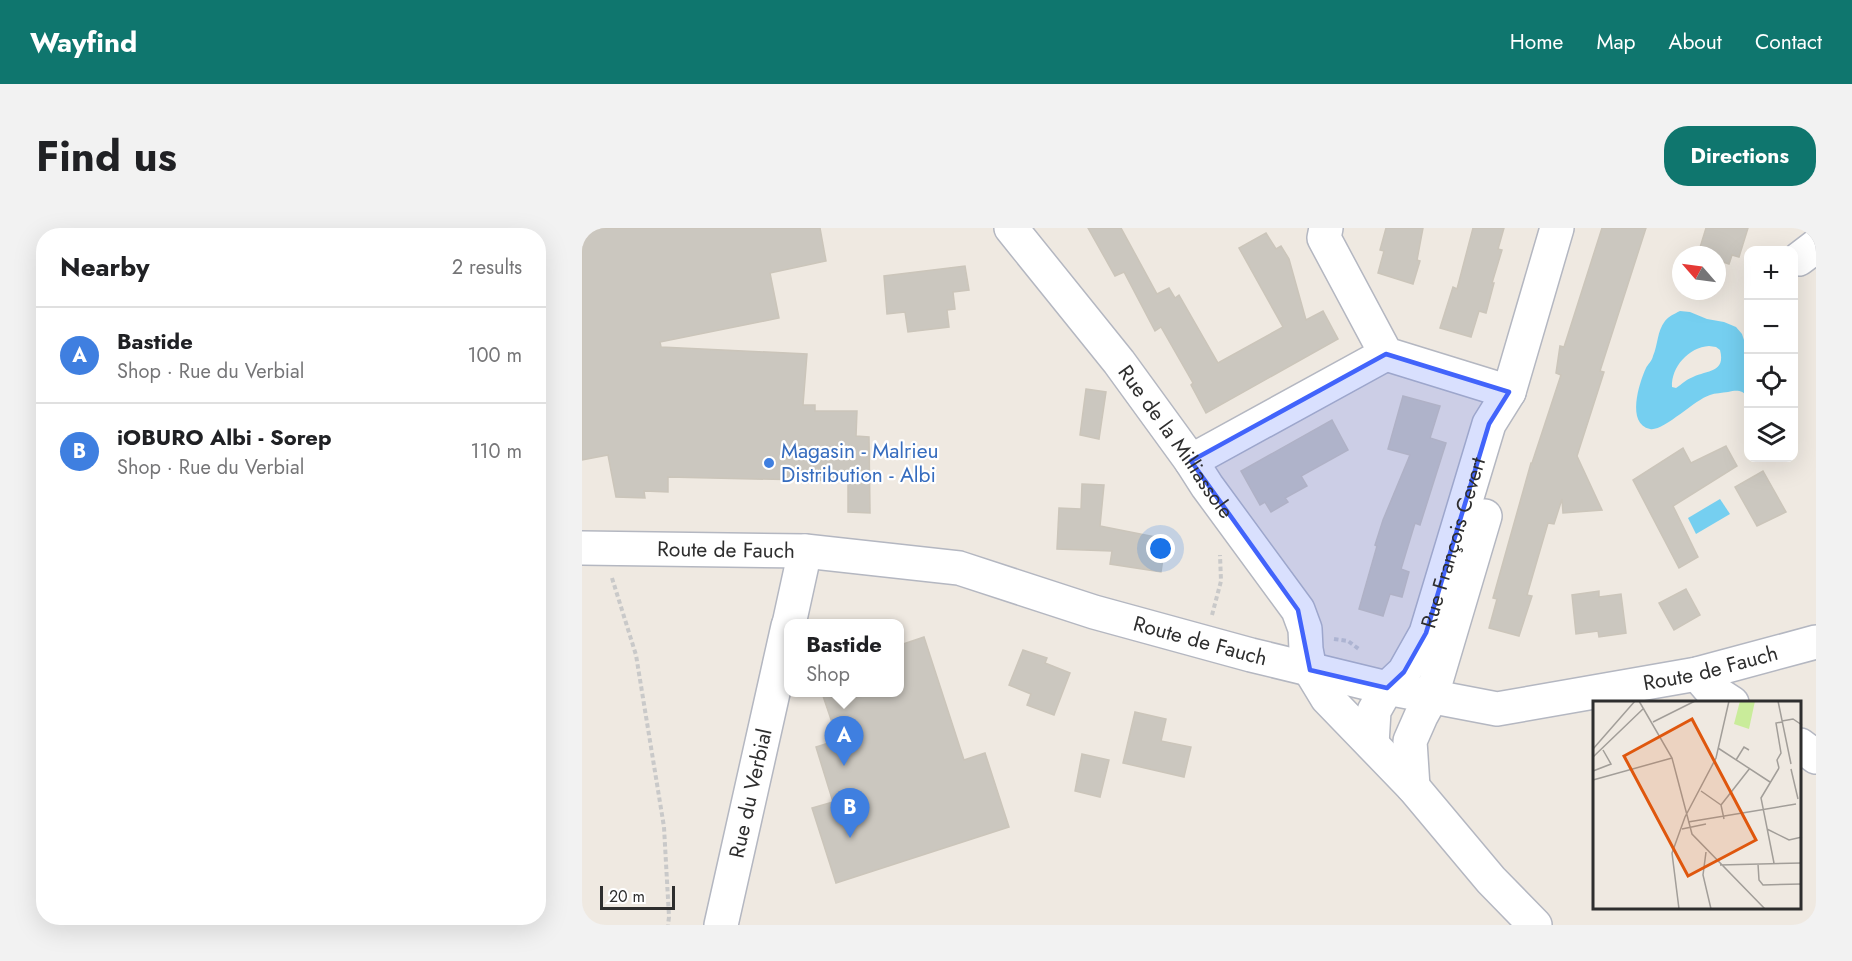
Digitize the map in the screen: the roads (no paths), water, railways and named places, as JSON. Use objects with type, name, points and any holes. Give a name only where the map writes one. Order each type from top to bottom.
[{"type":"street","name":"Rue de la Milliassole","points":[[1011,228],[1119,362],[1298,610],[1305,629],[1310,670]]},
{"type":"street","points":[[1326,228],[1324,238],[1386,354],[1509,392]]},
{"type":"street","name":"Rue François Cevert","points":[[1372,744],[1374,711],[1387,688],[1404,672],[1426,633],[1489,424],[1509,392],[1557,228]]},
{"type":"street","points":[[1191,461],[1386,354]]},
{"type":"street","name":"Rue François Cevert","points":[[1413,787],[1410,741],[1431,698],[1509,431],[1509,392]]},
{"type":"street","name":"Route de Fauch","points":[[594,548],[805,551],[959,568],[1094,612],[1310,670],[1431,698],[1497,709],[1697,674],[1816,642]]},
{"type":"street","name":"Rue du Verbial","points":[[790,619],[805,551]]},
{"type":"street","name":"Rue du Verbial","points":[[721,925],[784,647]]},
{"type":"street","points":[[1310,670],[1327,698],[1413,787],[1491,880],[1535,925]]},
{"type":"street","points":[[1697,674],[1709,688],[1729,701]]},
{"type":"street","points":[[1801,746],[1816,757]]},
{"type":"water","points":[[1680,311],[1690,312],[1736,327],[1744,340],[1744,393],[1737,391],[1712,394],[1663,426],[1650,429],[1643,426],[1638,419],[1636,402],[1640,383],[1652,358],[1662,325],[1668,318]],"holes":[[[1709,346],[1720,350],[1721,357],[1718,367],[1691,378],[1676,388],[1672,387],[1675,372],[1688,354]]]},
{"type":"water","points":[[1720,499],[1730,514],[1696,534],[1688,518]]},
{"type":"place","name":"Magasin - Malrieu Distribution - Albi","points":[[769,463]]},
{"type":"place","name":"Bastide","points":[[844,766]]},
{"type":"place","name":"iOBURO Albi - Sorep","points":[[850,838]]}]
